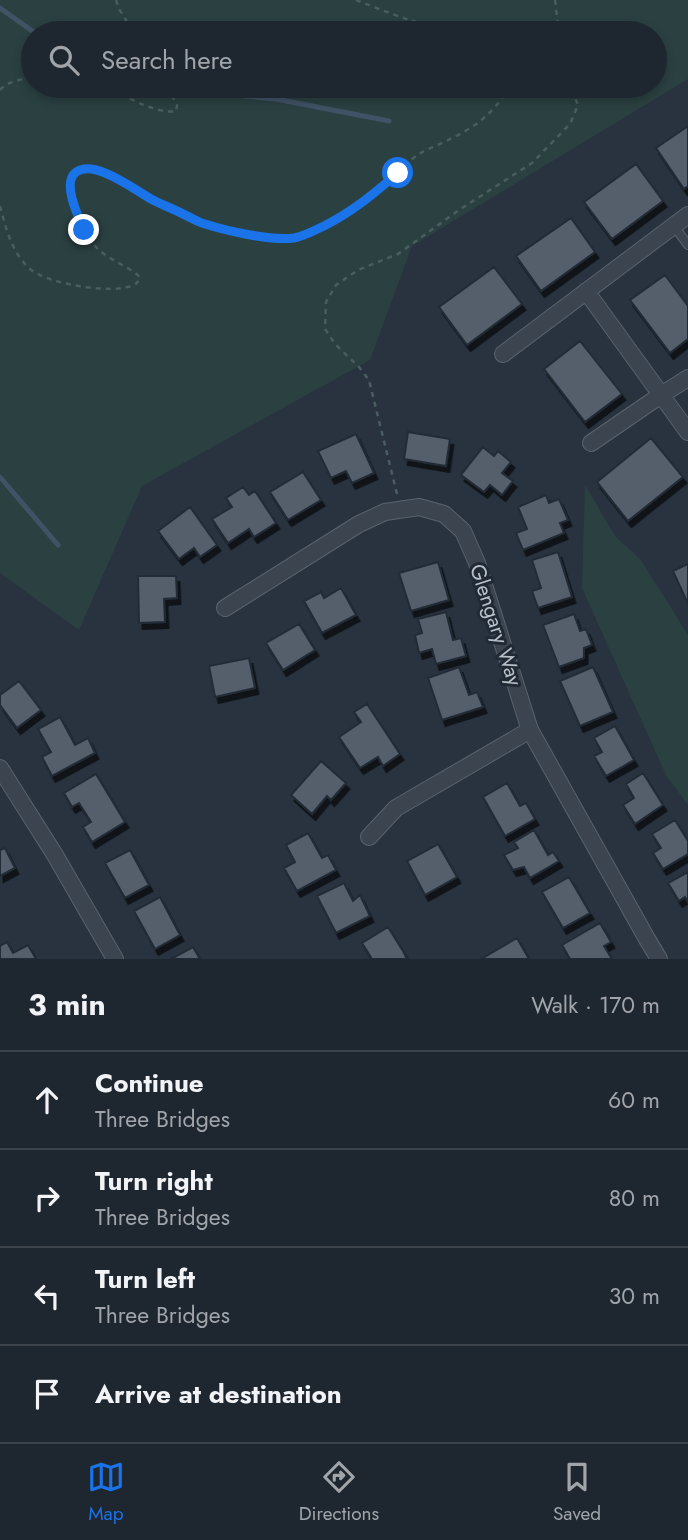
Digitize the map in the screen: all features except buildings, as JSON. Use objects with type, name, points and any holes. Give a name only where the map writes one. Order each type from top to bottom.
[{"type":"street","points":[[503,354],[688,215]]},
{"type":"street","points":[[586,291],[688,432]]},
{"type":"street","points":[[591,443],[688,378]]},
{"type":"street","name":"Glengary Way","points":[[225,608],[359,524],[385,512],[419,507],[444,514],[463,531],[477,563],[530,730],[659,959]]},
{"type":"street","points":[[369,837],[396,808],[530,730]]},
{"type":"street","points":[[0,768],[55,855],[115,959]]},
{"type":"lane","points":[[674,226],[688,245]]},
{"type":"path","points":[[116,0],[126,21]]},
{"type":"path","points":[[356,0],[412,21]]},
{"type":"path","points":[[555,0],[558,21]]},
{"type":"path","points":[[0,90],[21,79]]},
{"type":"path","points":[[129,98],[170,112],[176,111],[177,105],[174,98]]},
{"type":"path","points":[[0,206],[18,257],[32,271],[55,281],[89,288],[114,289],[134,285],[140,277],[97,248],[84,230],[71,193],[70,182],[74,174],[83,170],[95,170],[108,174],[152,200],[204,224],[275,238],[296,237],[313,232],[354,210],[418,155],[454,138],[488,116],[503,98]]},
{"type":"path","points":[[401,510],[369,380],[335,344],[325,329],[326,302],[336,285],[358,270],[398,254],[532,163],[570,124],[578,105],[575,98]]},
{"type":"green space","points":[[0,0],[688,0],[688,79],[667,92],[667,21],[21,21],[21,98],[657,98],[412,246],[370,360],[142,486],[79,630],[0,573]]},
{"type":"green space","points":[[585,485],[615,536],[641,560],[688,635],[688,805],[666,775],[582,588]]},
{"type":"waterway","points":[[0,8],[21,23]]},
{"type":"waterway","points":[[265,98],[389,121]]},
{"type":"waterway","points":[[0,477],[58,545]]},
{"type":"route","points":[[84,230],[77,214],[70,182],[74,174],[83,170],[108,174],[152,200],[204,224],[275,238],[296,237],[313,232],[354,210],[398,173]]}]
